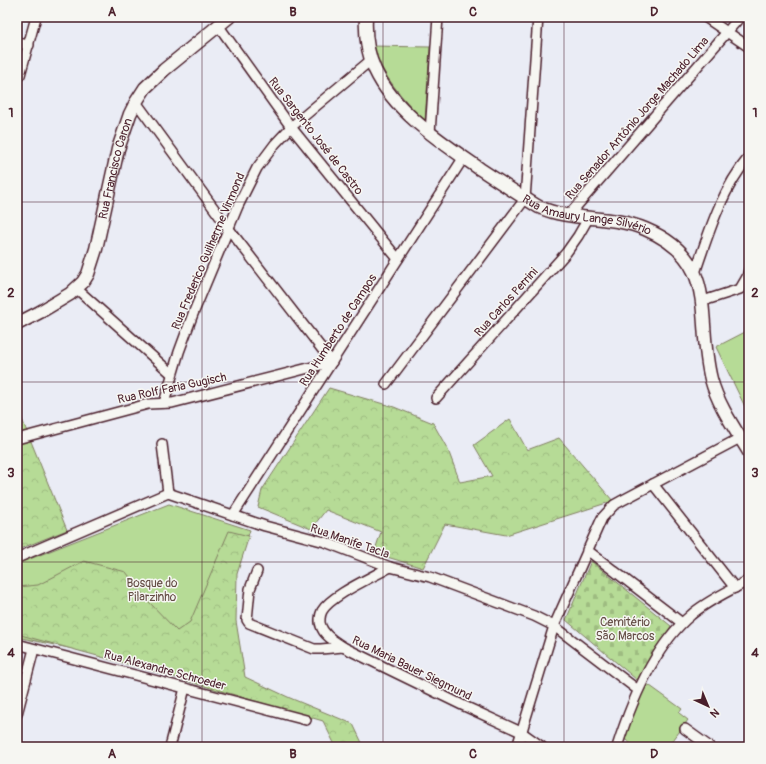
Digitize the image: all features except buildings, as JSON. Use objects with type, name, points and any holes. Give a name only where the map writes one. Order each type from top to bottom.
[{"type":"main road","name":"Rua Francisco Caron","points":[[17,324],[54,304],[77,288],[85,278],[92,262],[116,156],[136,102],[145,88],[158,75],[229,17]]},
{"type":"main road","name":"Rua Amaury Lange Silvério","points":[[366,17],[366,41],[371,60],[381,82],[407,112],[430,133],[525,199],[549,212],[568,216],[620,221],[635,225],[656,234],[672,244],[681,253],[695,273],[701,290],[706,352],[712,381],[721,404],[749,452]]},
{"type":"street","points":[[20,75],[36,17]]},
{"type":"street","points":[[430,133],[438,17]]},
{"type":"street","points":[[386,384],[525,199],[538,17]]},
{"type":"street","points":[[704,17],[749,48]]},
{"type":"street","name":"Rua Senador Antônio Jorge Machado Lima","points":[[568,216],[740,17]]},
{"type":"street","name":"Rua Sargento José de Castro","points":[[218,25],[291,127],[398,260]]},
{"type":"street","points":[[17,43],[28,45]]},
{"type":"street","name":"Rua Frederico Guilherme Virmond","points":[[164,403],[172,374],[193,314],[238,206],[257,168],[275,144],[291,127],[371,60]]},
{"type":"street","points":[[136,102],[229,229],[332,362]]},
{"type":"street","name":"Rua Humberto de Campos","points":[[233,515],[464,157]]},
{"type":"street","points":[[695,273],[716,213],[737,171],[749,157]]},
{"type":"street","name":"Rua Carlos Perrini","points":[[436,398],[566,253],[589,217]]},
{"type":"street","points":[[703,301],[740,289],[749,270]]},
{"type":"street","points":[[77,288],[172,374]]},
{"type":"street","name":"Rua Rolf Faria Gugisch","points":[[17,439],[148,404],[172,403],[332,362]]},
{"type":"street","points":[[516,747],[554,626],[599,523],[608,511],[623,500],[740,438]]},
{"type":"street","points":[[17,558],[168,493],[162,444]]},
{"type":"street","points":[[653,484],[735,588]]},
{"type":"street","name":"Rua Manife Tacla","points":[[168,493],[280,531],[325,542],[390,567],[430,577],[527,613],[554,626],[638,690]]},
{"type":"street","points":[[587,550],[682,623]]},
{"type":"street","points":[[344,647],[325,633],[321,626],[321,612],[336,598],[390,567]]},
{"type":"street","name":"Rua Maria Bauer Siegmund","points":[[257,571],[252,581],[249,594],[247,620],[249,623],[314,649],[344,647],[455,702],[521,732],[542,747]]},
{"type":"street","points":[[617,747],[638,690],[663,647],[682,623],[699,609],[749,580]]},
{"type":"street","name":"Rua Alexandre Schroeder","points":[[17,644],[306,720]]},
{"type":"street","points":[[17,714],[34,649]]},
{"type":"street","points":[[170,747],[185,688]]},
{"type":"street","points":[[686,729],[710,747]]},
{"type":"green space","points":[[372,46],[430,47],[425,122],[394,87],[382,68]]},
{"type":"green space","points":[[749,330],[749,415],[716,347]]},
{"type":"green space","points":[[329,388],[394,407],[433,423],[448,450],[460,482],[492,476],[474,445],[510,419],[527,450],[559,438],[613,501],[506,535],[445,524],[423,568],[374,553],[381,532],[326,510],[311,529],[258,507],[262,490]]},
{"type":"green space","points":[[17,407],[67,530],[17,550]]},
{"type":"green space","name":"Bosque do Pilarzinho","points":[[169,504],[250,530],[200,682],[158,667],[17,637],[17,564]]},
{"type":"green space","points":[[229,531],[249,536],[237,574],[236,621],[245,677],[290,698],[353,724],[364,747],[336,747],[323,721],[160,673],[17,634],[17,587],[38,585],[84,561],[126,572],[148,601],[177,631],[190,622]]},
{"type":"green space","name":"Cemitério São Marcos","points":[[591,561],[671,626],[637,680],[566,620]]},
{"type":"green space","points":[[646,683],[682,709],[679,713],[688,720],[668,747],[636,747],[624,739]]}]
